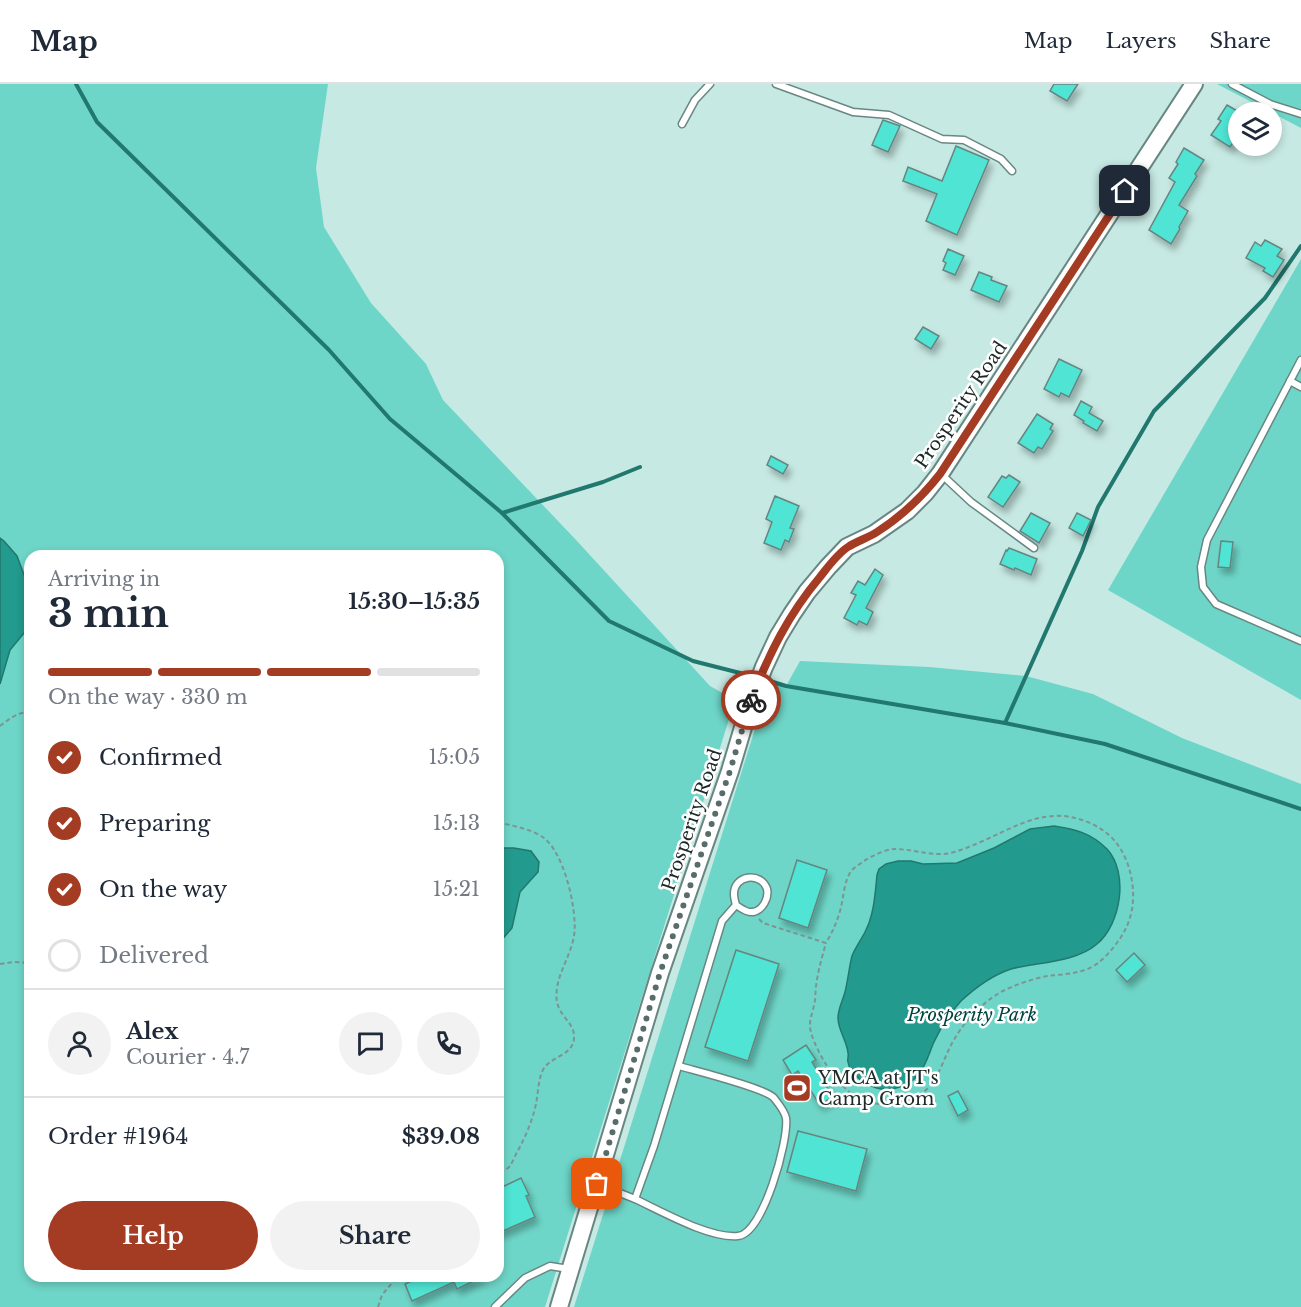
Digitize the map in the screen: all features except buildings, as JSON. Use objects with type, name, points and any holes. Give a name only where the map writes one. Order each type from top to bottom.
[{"type":"street","name":"Prosperity Road","points":[[559,1307],[660,973],[730,771],[750,704],[769,657],[792,614],[828,567],[847,548],[874,534],[907,511],[940,474],[1194,84]]},
{"type":"lane","points":[[682,124],[695,100],[710,84]]},
{"type":"lane","points":[[776,84],[854,112],[889,115],[942,139],[964,140],[1001,159],[1011,171]]},
{"type":"lane","points":[[1232,84],[1270,104],[1301,114]]},
{"type":"lane","points":[[1301,360],[1207,540],[1201,567],[1203,587],[1216,604],[1301,641]]},
{"type":"lane","points":[[1290,381],[1301,387]]},
{"type":"lane","points":[[940,474],[971,501],[1034,548]]},
{"type":"lane","points":[[754,877],[767,888],[767,898],[762,907],[753,912],[744,910],[736,904],[734,894],[736,885],[743,879],[754,877]]},
{"type":"lane","points":[[635,1199],[654,1146],[722,921],[736,904]]},
{"type":"lane","points":[[597,1184],[635,1199],[682,1222],[721,1235],[741,1236],[752,1228],[765,1205],[783,1150],[786,1116],[773,1096],[679,1066]]},
{"type":"lane","points":[[495,1307],[525,1278],[550,1266],[571,1269]]},
{"type":"path","points":[[0,726],[10,718],[24,712]]},
{"type":"path","points":[[1063,816],[1081,819],[1112,837],[1123,852],[1131,873],[1134,893],[1131,913],[1114,947],[1097,964],[1080,971],[1028,981],[1001,992],[966,1022],[927,1089],[912,1100],[891,1105],[876,1105],[849,1092],[831,1072],[814,1041],[809,1026],[826,943],[835,928],[845,884],[852,870],[870,857],[893,849],[944,854],[964,849],[1037,817],[1063,816]]},
{"type":"path","points":[[504,824],[542,836],[554,847],[564,868],[570,892],[575,934],[557,985],[556,1000],[573,1028],[574,1039],[570,1049],[549,1062],[542,1070],[533,1116],[526,1136],[509,1168],[504,1170]]},
{"type":"path","points":[[753,912],[763,923],[826,943]]},
{"type":"path","points":[[0,964],[24,963]]},
{"type":"path","points":[[378,1307],[382,1295],[393,1282]]},
{"type":"green space","points":[[0,84],[328,84],[316,168],[324,227],[371,303],[426,364],[443,400],[710,686],[735,700],[545,1307],[0,1307]]},
{"type":"green space","points":[[1217,84],[1301,84],[1301,128],[1282,118],[1282,102],[1251,102]]},
{"type":"green space","points":[[1301,259],[1301,700],[1108,590]]},
{"type":"green space","name":"Prosperity Park","points":[[800,661],[929,667],[1026,676],[1093,694],[1182,738],[1301,784],[1301,1307],[574,1307],[770,681],[786,686]]},
{"type":"water","points":[[0,538],[17,556],[24,575],[24,633],[10,650],[0,684]]},
{"type":"water","points":[[1054,826],[1089,835],[1107,849],[1114,859],[1120,884],[1119,898],[1117,911],[1105,935],[1097,944],[1078,955],[1011,969],[978,987],[949,1015],[915,1079],[891,1089],[871,1086],[861,1080],[850,1067],[838,1015],[852,956],[865,932],[874,905],[879,869],[886,864],[898,861],[923,864],[957,863],[994,848],[1030,829]]},
{"type":"water","points":[[504,848],[531,851],[539,862],[538,872],[520,892],[512,928],[504,937]]},
{"type":"waterway","points":[[76,84],[97,122],[329,350],[390,419],[502,513],[609,621],[693,661],[748,675]]},
{"type":"waterway","points":[[1005,723],[1082,551],[1098,507],[1154,411],[1265,298],[1301,246]]},
{"type":"waterway","points":[[502,513],[603,482],[640,467]]},
{"type":"waterway","points":[[770,681],[786,686],[1005,723],[1105,744],[1301,809]]},
{"type":"way so far","points":[[597,1184],[660,973],[730,771],[751,700]]},
{"type":"place","name":"YMCA at JT's Camp Grom","points":[[797,1088]]},
{"type":"route","points":[[751,700],[778,637],[807,592],[847,548],[891,523],[925,493],[940,474],[1125,191]]}]
